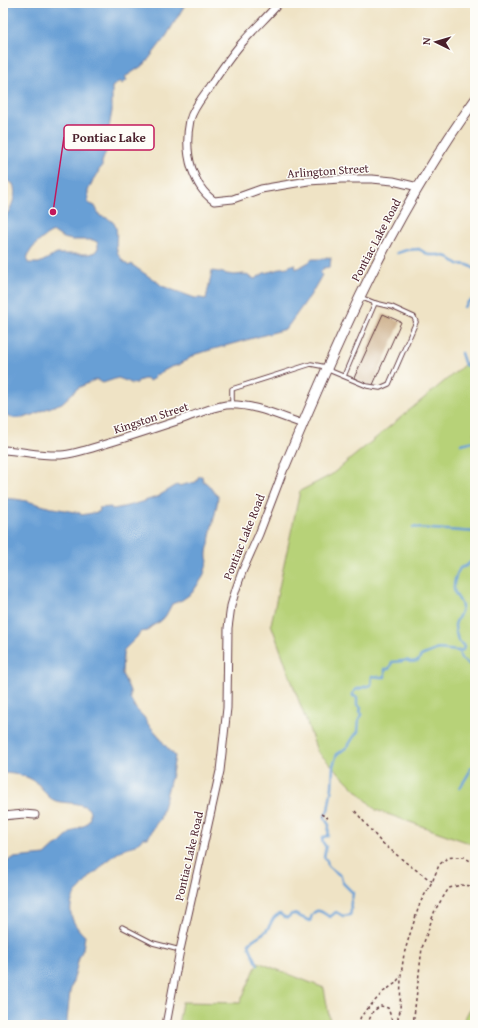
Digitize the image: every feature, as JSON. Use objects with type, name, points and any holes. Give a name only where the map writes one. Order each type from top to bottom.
[{"type":"street","name":"Arlington Street","points":[[279,3],[242,42],[227,61],[197,105],[190,119],[188,133],[190,163],[197,181],[206,195],[214,200],[233,198],[261,189],[308,181],[341,179],[393,181],[418,187]]},
{"type":"street","name":"Pontiac Lake Road","points":[[166,1025],[180,950],[220,771],[227,708],[228,628],[231,606],[236,589],[285,466],[359,296],[418,187],[475,100]]},
{"type":"street","name":"Kingston Street","points":[[3,450],[41,454],[61,454],[84,450],[227,405],[243,406],[260,410],[303,424]]},
{"type":"street","points":[[3,816],[24,814],[35,815]]},
{"type":"lane","points":[[232,405],[232,389],[311,364],[327,368],[367,386],[380,388],[389,384],[416,322],[414,317],[392,307],[375,303],[359,296]]},
{"type":"lane","points":[[344,376],[375,303]]},
{"type":"lane","points":[[122,927],[153,944],[180,950]]},
{"type":"path","points":[[355,811],[380,841],[432,882]]},
{"type":"path","points":[[321,814],[328,818]]},
{"type":"path","points":[[396,1025],[400,1011],[401,975],[404,954],[420,903],[432,882],[439,865],[447,858],[464,857],[475,864]]},
{"type":"path","points":[[413,1025],[422,948],[435,910],[449,888],[461,885],[475,886]]},
{"type":"path","points":[[358,1025],[362,1016],[373,1003],[383,992],[396,983],[401,975]]},
{"type":"path","points":[[367,1025],[373,1011],[381,1006],[388,1008],[393,1025]]},
{"type":"green space","points":[[475,356],[475,845],[376,810],[317,751],[271,624],[300,491],[331,475]]},
{"type":"green space","points":[[258,962],[324,988],[330,1022],[329,1025],[178,1025],[182,1002],[240,1003]]},
{"type":"green space","points":[[475,1000],[475,1025],[461,1025]]},
{"type":"water","points":[[3,3],[186,3],[167,35],[145,64],[125,77],[127,80],[122,84],[120,81],[112,87],[112,111],[106,145],[108,146],[102,162],[102,167],[94,178],[88,191],[88,203],[95,206],[100,216],[109,219],[114,223],[117,235],[116,248],[122,260],[129,266],[131,264],[162,286],[195,298],[206,299],[212,271],[235,275],[244,274],[255,279],[264,273],[280,268],[295,264],[296,269],[312,259],[322,259],[327,257],[331,258],[330,267],[323,268],[320,273],[322,275],[310,296],[286,329],[196,354],[179,365],[171,367],[154,376],[155,378],[149,381],[144,379],[132,384],[118,378],[103,383],[97,379],[78,388],[62,403],[33,415],[23,418],[13,418],[3,413],[3,221],[15,194],[13,184],[8,181],[3,181]],"holes":[[[54,232],[63,238],[72,240],[93,240],[97,242],[98,248],[95,252],[89,254],[57,254],[39,263],[28,263],[27,259],[29,253],[43,238]]]},
{"type":"water","points":[[199,476],[202,476],[203,481],[218,496],[207,551],[208,561],[203,577],[192,593],[182,600],[172,604],[166,616],[161,621],[151,627],[148,631],[140,632],[124,650],[123,654],[122,674],[130,691],[130,698],[136,709],[175,756],[172,774],[160,819],[148,838],[143,838],[133,846],[125,848],[117,853],[91,875],[75,894],[72,900],[72,917],[77,927],[85,936],[83,949],[79,958],[70,992],[67,1025],[3,1025],[3,864],[13,858],[45,855],[75,830],[84,826],[90,815],[87,807],[53,800],[38,784],[26,777],[3,773],[3,499],[21,500],[51,508],[80,513],[81,515],[98,512],[100,511],[99,508],[111,507],[112,509],[136,504],[160,496],[177,485],[196,482]]},
{"type":"building","points":[[383,314],[401,322],[372,387],[354,378]]},
{"type":"waterway","points":[[397,253],[419,249],[429,255],[448,257],[458,264],[468,265],[475,269]]},
{"type":"waterway","points":[[464,307],[469,301],[475,301]]},
{"type":"waterway","points":[[461,353],[465,365],[475,369]]},
{"type":"waterway","points":[[461,444],[475,441]]},
{"type":"waterway","points":[[413,527],[475,532]]},
{"type":"waterway","points":[[258,965],[249,943],[268,929],[275,916],[280,914],[287,918],[294,914],[310,921],[312,915],[316,911],[330,917],[336,912],[343,916],[350,915],[353,893],[343,883],[341,876],[328,866],[324,857],[326,847],[322,841],[323,837],[328,836],[329,825],[325,819],[325,815],[328,810],[332,787],[333,766],[337,754],[348,746],[358,732],[359,719],[362,715],[360,712],[361,707],[357,705],[357,697],[353,696],[353,693],[355,690],[371,685],[372,676],[385,677],[385,669],[389,669],[392,662],[406,660],[411,662],[418,661],[421,656],[438,649],[463,650],[464,646],[458,641],[455,629],[455,625],[462,607],[461,602],[455,593],[454,583],[460,568],[466,566],[475,558]]},
{"type":"waterway","points":[[459,651],[461,659],[475,668]]},
{"type":"waterway","points":[[475,681],[471,685],[475,712]]},
{"type":"waterway","points":[[460,788],[470,769],[475,766]]},
{"type":"place","name":"Pontiac Lake","points":[[53,212]]}]
